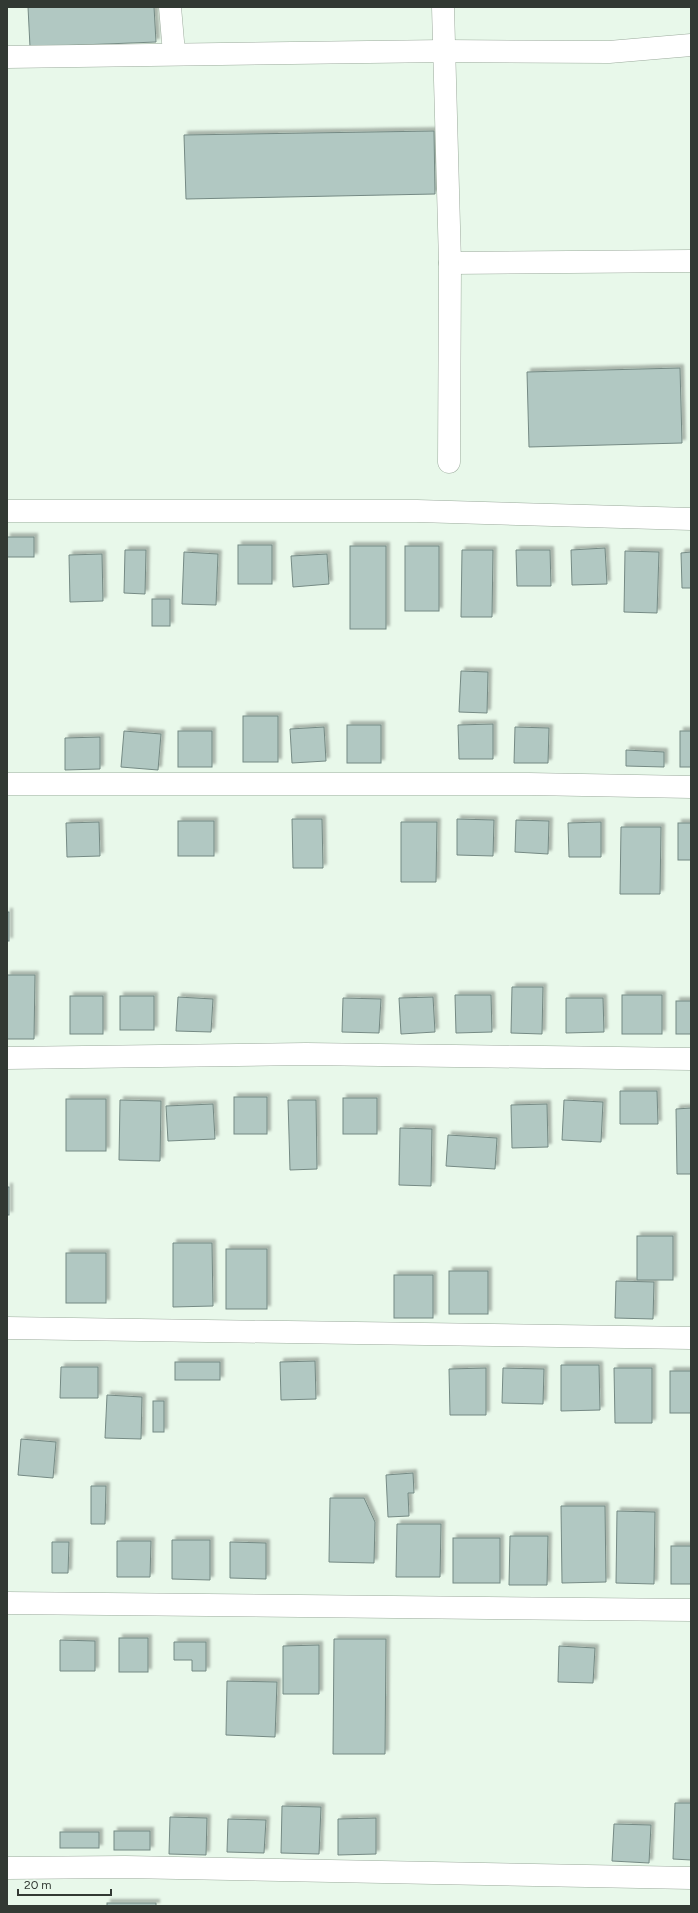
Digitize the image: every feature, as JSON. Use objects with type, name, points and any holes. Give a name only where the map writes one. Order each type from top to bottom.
[{"type":"street","points":[[170,7],[174,53]]},
{"type":"street","points":[[443,7],[450,263],[449,462]]},
{"type":"street","points":[[7,57],[174,53],[444,51],[609,52],[691,46]]},
{"type":"street","points":[[450,263],[691,261]]},
{"type":"street","points":[[7,511],[417,511],[691,519]]},
{"type":"street","points":[[7,784],[529,784],[691,787]]},
{"type":"street","points":[[7,1058],[306,1054],[691,1059]]},
{"type":"street","points":[[7,1328],[691,1338]]},
{"type":"street","points":[[7,1603],[691,1610]]},
{"type":"street","points":[[7,1868],[125,1867],[691,1878]]},
{"type":"building","points":[[28,7],[154,7],[156,42],[30,47]]},
{"type":"building","points":[[434,131],[435,194],[186,199],[184,135]]},
{"type":"building","points":[[680,368],[682,443],[529,447],[527,372]]},
{"type":"building","points":[[7,537],[34,537],[34,557],[7,557]]},
{"type":"building","points":[[238,545],[272,545],[272,584],[238,584]]},
{"type":"building","points":[[350,546],[386,546],[386,629],[350,629]]},
{"type":"building","points":[[405,546],[439,546],[439,611],[405,611]]},
{"type":"building","points":[[605,548],[607,584],[572,585],[571,550]]},
{"type":"building","points":[[125,550],[146,550],[145,594],[124,593]]},
{"type":"building","points":[[462,550],[493,550],[492,617],[461,617]]},
{"type":"building","points":[[516,550],[550,550],[551,586],[517,586]]},
{"type":"building","points":[[625,551],[659,552],[657,613],[624,612]]},
{"type":"building","points":[[184,552],[218,554],[216,605],[182,604]]},
{"type":"building","points":[[691,552],[691,588],[682,588],[681,553]]},
{"type":"building","points":[[102,554],[103,601],[70,602],[69,555]]},
{"type":"building","points":[[327,554],[329,584],[293,587],[291,556]]},
{"type":"building","points":[[152,599],[170,599],[170,626],[152,626]]},
{"type":"building","points":[[461,671],[488,672],[487,713],[459,712]]},
{"type":"building","points":[[243,716],[278,716],[278,762],[243,762]]},
{"type":"building","points":[[493,724],[493,759],[459,759],[458,725]]},
{"type":"building","points":[[347,725],[381,725],[381,763],[347,763]]},
{"type":"building","points":[[324,727],[326,761],[292,763],[290,729]]},
{"type":"building","points":[[515,727],[549,728],[548,763],[514,763]]},
{"type":"building","points":[[124,731],[161,734],[158,770],[121,767]]},
{"type":"building","points":[[178,731],[212,731],[212,767],[178,767]]},
{"type":"building","points":[[680,731],[691,731],[691,767],[680,767]]},
{"type":"building","points":[[100,737],[100,769],[65,770],[65,738]]},
{"type":"building","points":[[626,750],[664,752],[664,767],[626,766]]},
{"type":"building","points":[[292,819],[322,819],[323,868],[293,868]]},
{"type":"building","points":[[457,819],[494,820],[493,856],[457,855]]},
{"type":"building","points":[[516,820],[549,821],[548,854],[515,852]]},
{"type":"building","points":[[178,821],[214,821],[214,856],[178,856]]},
{"type":"building","points":[[99,822],[100,856],[67,857],[66,823]]},
{"type":"building","points":[[401,822],[437,822],[436,882],[401,882]]},
{"type":"building","points":[[601,822],[601,857],[569,857],[568,823]]},
{"type":"building","points":[[678,823],[691,823],[691,860],[678,860]]},
{"type":"building","points":[[621,827],[661,827],[660,894],[620,894]]},
{"type":"building","points":[[7,912],[9,912],[9,941],[7,941]]},
{"type":"building","points":[[7,975],[35,975],[34,1039],[7,1039]]},
{"type":"building","points":[[512,987],[543,987],[542,1034],[511,1033]]},
{"type":"building","points":[[455,995],[491,995],[492,1032],[456,1033]]},
{"type":"building","points":[[622,995],[662,995],[662,1034],[622,1034]]},
{"type":"building","points":[[70,996],[103,996],[103,1034],[70,1034]]},
{"type":"building","points":[[120,996],[154,996],[154,1030],[120,1030]]},
{"type":"building","points":[[178,997],[213,999],[211,1032],[176,1031]]},
{"type":"building","points":[[433,997],[435,1032],[401,1034],[399,998]]},
{"type":"building","points":[[343,998],[381,999],[379,1033],[342,1032]]},
{"type":"building","points":[[566,998],[603,998],[604,1032],[566,1033]]},
{"type":"building","points":[[676,1001],[691,1001],[691,1034],[676,1034]]},
{"type":"building","points":[[620,1091],[657,1091],[658,1124],[620,1124]]},
{"type":"building","points":[[234,1097],[267,1097],[267,1134],[234,1134]]},
{"type":"building","points":[[343,1098],[377,1098],[377,1134],[343,1134]]},
{"type":"building","points":[[66,1099],[106,1099],[106,1151],[66,1151]]},
{"type":"building","points":[[120,1100],[161,1101],[160,1161],[119,1160]]},
{"type":"building","points":[[288,1100],[316,1100],[317,1169],[290,1170]]},
{"type":"building","points":[[564,1100],[603,1102],[601,1142],[562,1140]]},
{"type":"building","points":[[213,1104],[215,1139],[168,1141],[166,1106]]},
{"type":"building","points":[[547,1104],[548,1147],[512,1148],[511,1105]]},
{"type":"building","points":[[691,1108],[691,1174],[677,1174],[676,1109]]},
{"type":"building","points":[[400,1128],[432,1129],[431,1186],[399,1185]]},
{"type":"building","points":[[448,1135],[497,1138],[495,1169],[446,1166]]},
{"type":"building","points":[[7,1187],[9,1187],[9,1215],[7,1215]]},
{"type":"building","points":[[637,1236],[673,1236],[673,1280],[637,1280]]},
{"type":"building","points":[[173,1243],[212,1243],[213,1306],[173,1307]]},
{"type":"building","points":[[226,1249],[267,1249],[267,1309],[226,1309]]},
{"type":"building","points":[[66,1253],[106,1253],[106,1303],[66,1303]]},
{"type":"building","points":[[449,1271],[488,1271],[488,1314],[449,1314]]},
{"type":"building","points":[[394,1275],[433,1275],[433,1318],[394,1318]]},
{"type":"building","points":[[616,1281],[654,1282],[653,1319],[615,1318]]},
{"type":"building","points":[[315,1361],[316,1399],[281,1400],[280,1362]]},
{"type":"building","points":[[175,1362],[220,1362],[220,1380],[175,1380]]},
{"type":"building","points":[[561,1365],[599,1365],[600,1410],[561,1411]]},
{"type":"building","points":[[61,1367],[98,1367],[98,1398],[60,1398]]},
{"type":"building","points":[[486,1368],[486,1415],[450,1415],[449,1369]]},
{"type":"building","points":[[503,1368],[544,1369],[543,1404],[502,1403]]},
{"type":"building","points":[[614,1368],[652,1368],[652,1423],[615,1423]]},
{"type":"building","points":[[670,1371],[691,1371],[691,1413],[670,1413]]},
{"type":"building","points":[[107,1395],[142,1397],[141,1439],[105,1438]]},
{"type":"building","points":[[153,1401],[164,1401],[164,1432],[153,1432]]},
{"type":"building","points":[[21,1439],[56,1442],[53,1478],[18,1475]]},
{"type":"building","points":[[413,1473],[414,1493],[408,1493],[409,1516],[388,1517],[386,1475]]},
{"type":"building","points":[[91,1486],[106,1486],[105,1524],[91,1524]]},
{"type":"building","points":[[330,1498],[364,1498],[375,1522],[374,1563],[329,1562]]},
{"type":"building","points":[[561,1506],[605,1506],[606,1582],[562,1583]]},
{"type":"building","points":[[617,1511],[655,1512],[654,1584],[616,1583]]},
{"type":"building","points":[[397,1524],[441,1524],[440,1577],[396,1577]]},
{"type":"building","points":[[510,1536],[548,1536],[547,1585],[509,1585]]},
{"type":"building","points":[[453,1538],[500,1538],[500,1583],[453,1583]]},
{"type":"building","points":[[172,1540],[210,1540],[210,1580],[172,1579]]},
{"type":"building","points":[[117,1541],[151,1541],[150,1577],[117,1577]]},
{"type":"building","points":[[52,1542],[69,1542],[68,1573],[52,1573]]},
{"type":"building","points":[[230,1542],[266,1543],[266,1579],[230,1578]]},
{"type":"building","points":[[671,1546],[691,1546],[691,1584],[671,1584]]},
{"type":"building","points":[[119,1638],[148,1638],[148,1672],[119,1672]]},
{"type":"building","points":[[334,1639],[386,1639],[385,1754],[333,1754]]},
{"type":"building","points":[[60,1640],[95,1641],[95,1671],[60,1671]]},
{"type":"building","points":[[174,1642],[206,1642],[206,1671],[192,1671],[192,1660],[174,1660]]},
{"type":"building","points":[[319,1645],[319,1694],[283,1694],[283,1646]]},
{"type":"building","points":[[559,1646],[595,1648],[593,1683],[558,1682]]},
{"type":"building","points":[[227,1681],[277,1682],[275,1737],[226,1735]]},
{"type":"building","points":[[675,1803],[691,1803],[691,1860],[673,1859]]},
{"type":"building","points":[[282,1806],[321,1807],[319,1854],[281,1853]]},
{"type":"building","points":[[170,1817],[207,1818],[206,1855],[169,1854]]},
{"type":"building","points":[[376,1818],[376,1854],[338,1855],[338,1819]]},
{"type":"building","points":[[228,1819],[266,1820],[264,1853],[227,1852]]},
{"type":"building","points":[[614,1824],[651,1825],[649,1863],[612,1861]]},
{"type":"building","points":[[114,1831],[150,1831],[150,1850],[114,1850]]},
{"type":"building","points":[[60,1832],[99,1832],[99,1848],[60,1848]]},
{"type":"building","points":[[107,1903],[156,1903],[156,1906],[107,1906]]}]
